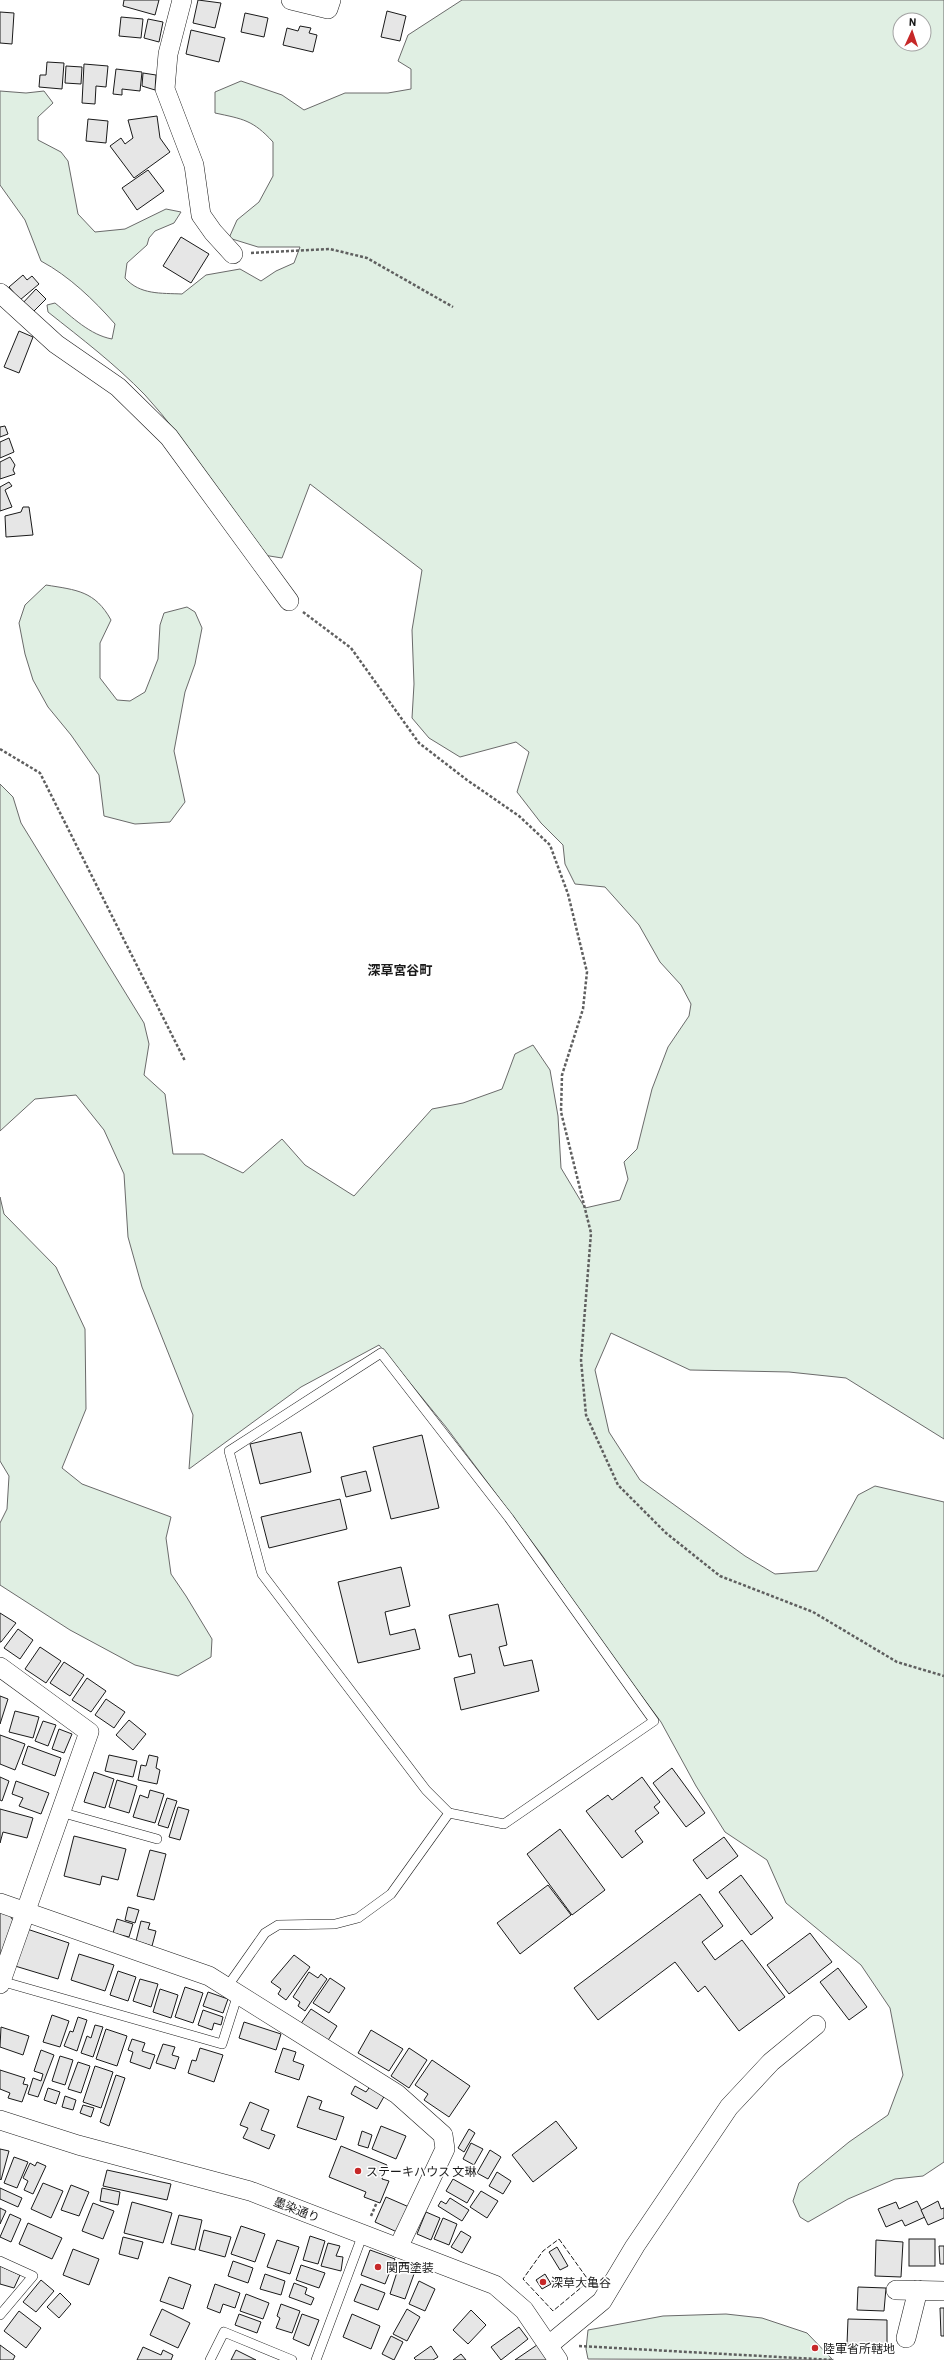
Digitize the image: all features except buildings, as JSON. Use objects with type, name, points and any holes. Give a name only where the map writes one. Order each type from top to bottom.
[{"type":"street","points":[[182,0],[168,54],[164,89],[194,165],[201,215],[213,232],[233,254]]},
{"type":"street","points":[[291,0],[328,9],[331,0]]},
{"type":"street","points":[[0,293],[56,344],[118,387],[169,437],[289,601]]},
{"type":"street","points":[[0,1667],[89,1732],[0,1982]]},
{"type":"street","points":[[0,1903],[210,1976],[397,2094],[443,2135],[445,2150],[398,2248]]},
{"type":"street","points":[[553,2352],[602,2301],[635,2246],[729,2107],[770,2062],[816,2024]]},
{"type":"street","name":"墨染通り","points":[[0,2120],[78,2145],[250,2191],[495,2285],[524,2310],[553,2352]]},
{"type":"street","points":[[896,2290],[944,2291]]},
{"type":"street","points":[[906,2338],[918,2290]]},
{"type":"lane","points":[[381,1353],[509,1518],[654,1721],[504,1824],[449,1813],[426,1790],[262,1574],[229,1451],[381,1353]]},
{"type":"lane","points":[[60,1812],[157,1839]]},
{"type":"lane","points":[[0,1982],[222,2044],[233,1991],[265,1933],[278,1925],[293,1923],[334,1924],[358,1918],[391,1894],[449,1813]]},
{"type":"lane","points":[[316,2360],[362,2234]]},
{"type":"lane","points":[[0,2261],[34,2276],[0,2316]]},
{"type":"lane","points":[[210,2360],[224,2332],[292,2360]]},
{"type":"path","points":[[233,254],[330,249],[367,258],[453,307]]},
{"type":"path","points":[[289,601],[352,648],[419,743],[467,780],[519,816],[550,845],[568,894],[587,972],[583,1009],[562,1075],[561,1112],[591,1233],[581,1360],[586,1415],[618,1485],[666,1533],[720,1576],[813,1612],[897,1662],[944,1676]]},
{"type":"path","points":[[0,749],[40,773],[185,1061]]},
{"type":"path","points":[[553,2352],[834,2360]]},
{"type":"green space","points":[[462,0],[944,0],[944,1439],[846,1378],[789,1372],[690,1370],[611,1333],[595,1370],[609,1432],[640,1480],[745,1556],[775,1574],[817,1571],[858,1495],[875,1486],[944,1502],[944,2162],[923,2176],[895,2179],[848,2199],[808,2222],[800,2217],[793,2201],[799,2183],[849,2142],[888,2115],[903,2075],[890,2008],[861,1965],[786,1903],[767,1860],[725,1832],[696,1786],[661,1722],[595,1634],[544,1558],[446,1427],[379,1345],[301,1387],[189,1469],[193,1415],[142,1287],[128,1237],[124,1174],[104,1130],[76,1095],[35,1099],[0,1131],[0,784],[13,797],[21,823],[144,1023],[149,1044],[144,1075],[165,1094],[173,1154],[203,1154],[243,1173],[282,1139],[305,1165],[354,1196],[432,1109],[463,1103],[502,1089],[515,1054],[533,1045],[550,1070],[558,1116],[561,1168],[585,1208],[620,1200],[628,1179],[624,1162],[637,1149],[652,1089],[668,1047],[689,1016],[691,1004],[681,985],[660,962],[639,925],[605,887],[575,884],[565,864],[563,845],[541,823],[517,792],[529,752],[516,742],[460,757],[429,738],[412,718],[414,684],[412,630],[422,570],[310,484],[282,558],[257,554],[191,452],[161,413],[122,373],[48,312],[47,305],[55,303],[89,330],[112,339],[115,324],[107,315],[90,297],[71,281],[41,261],[25,220],[0,185],[0,91],[26,93],[44,91],[53,103],[38,117],[38,140],[61,152],[68,161],[78,214],[95,232],[125,229],[166,209],[181,212],[174,223],[155,231],[149,238],[147,245],[127,263],[125,278],[131,284],[137,288],[151,292],[182,294],[206,275],[240,269],[261,281],[276,271],[294,263],[300,247],[258,247],[229,238],[237,220],[259,202],[273,176],[273,142],[259,129],[247,122],[215,113],[215,92],[241,81],[282,95],[304,110],[345,93],[388,93],[411,89],[411,69],[398,61],[408,35]]},
{"type":"green space","points":[[46,585],[67,588],[84,594],[92,598],[105,610],[111,620],[100,643],[100,678],[117,700],[130,701],[145,692],[158,659],[160,625],[164,613],[187,607],[195,612],[202,628],[195,664],[185,692],[174,751],[185,802],[170,822],[135,824],[104,816],[99,775],[71,735],[48,707],[33,680],[25,654],[19,623],[25,605]]},
{"type":"green space","points":[[0,1197],[4,1214],[56,1267],[85,1329],[86,1409],[62,1468],[82,1484],[171,1517],[166,1538],[171,1574],[212,1639],[211,1657],[178,1676],[135,1665],[70,1630],[0,1585],[0,1523],[7,1509],[9,1476],[0,1461]]},
{"type":"green space","points":[[726,2314],[762,2318],[807,2333],[833,2360],[588,2359],[586,2349],[588,2330],[663,2316]]},
{"type":"fence","points":[[559,2239],[589,2281],[553,2311],[523,2279],[543,2251],[559,2239]]},
{"type":"place","name":"ステーキハウス 文琳","points":[[358,2171]]},
{"type":"place","name":"関西塗装","points":[[378,2267]]},
{"type":"place","name":"深草大亀谷","points":[[543,2282]]},
{"type":"place","name":"陸軍省所轄地","points":[[815,2348]]},
{"type":"district","name":"深草宮谷町","points":[[400,970]]}]
